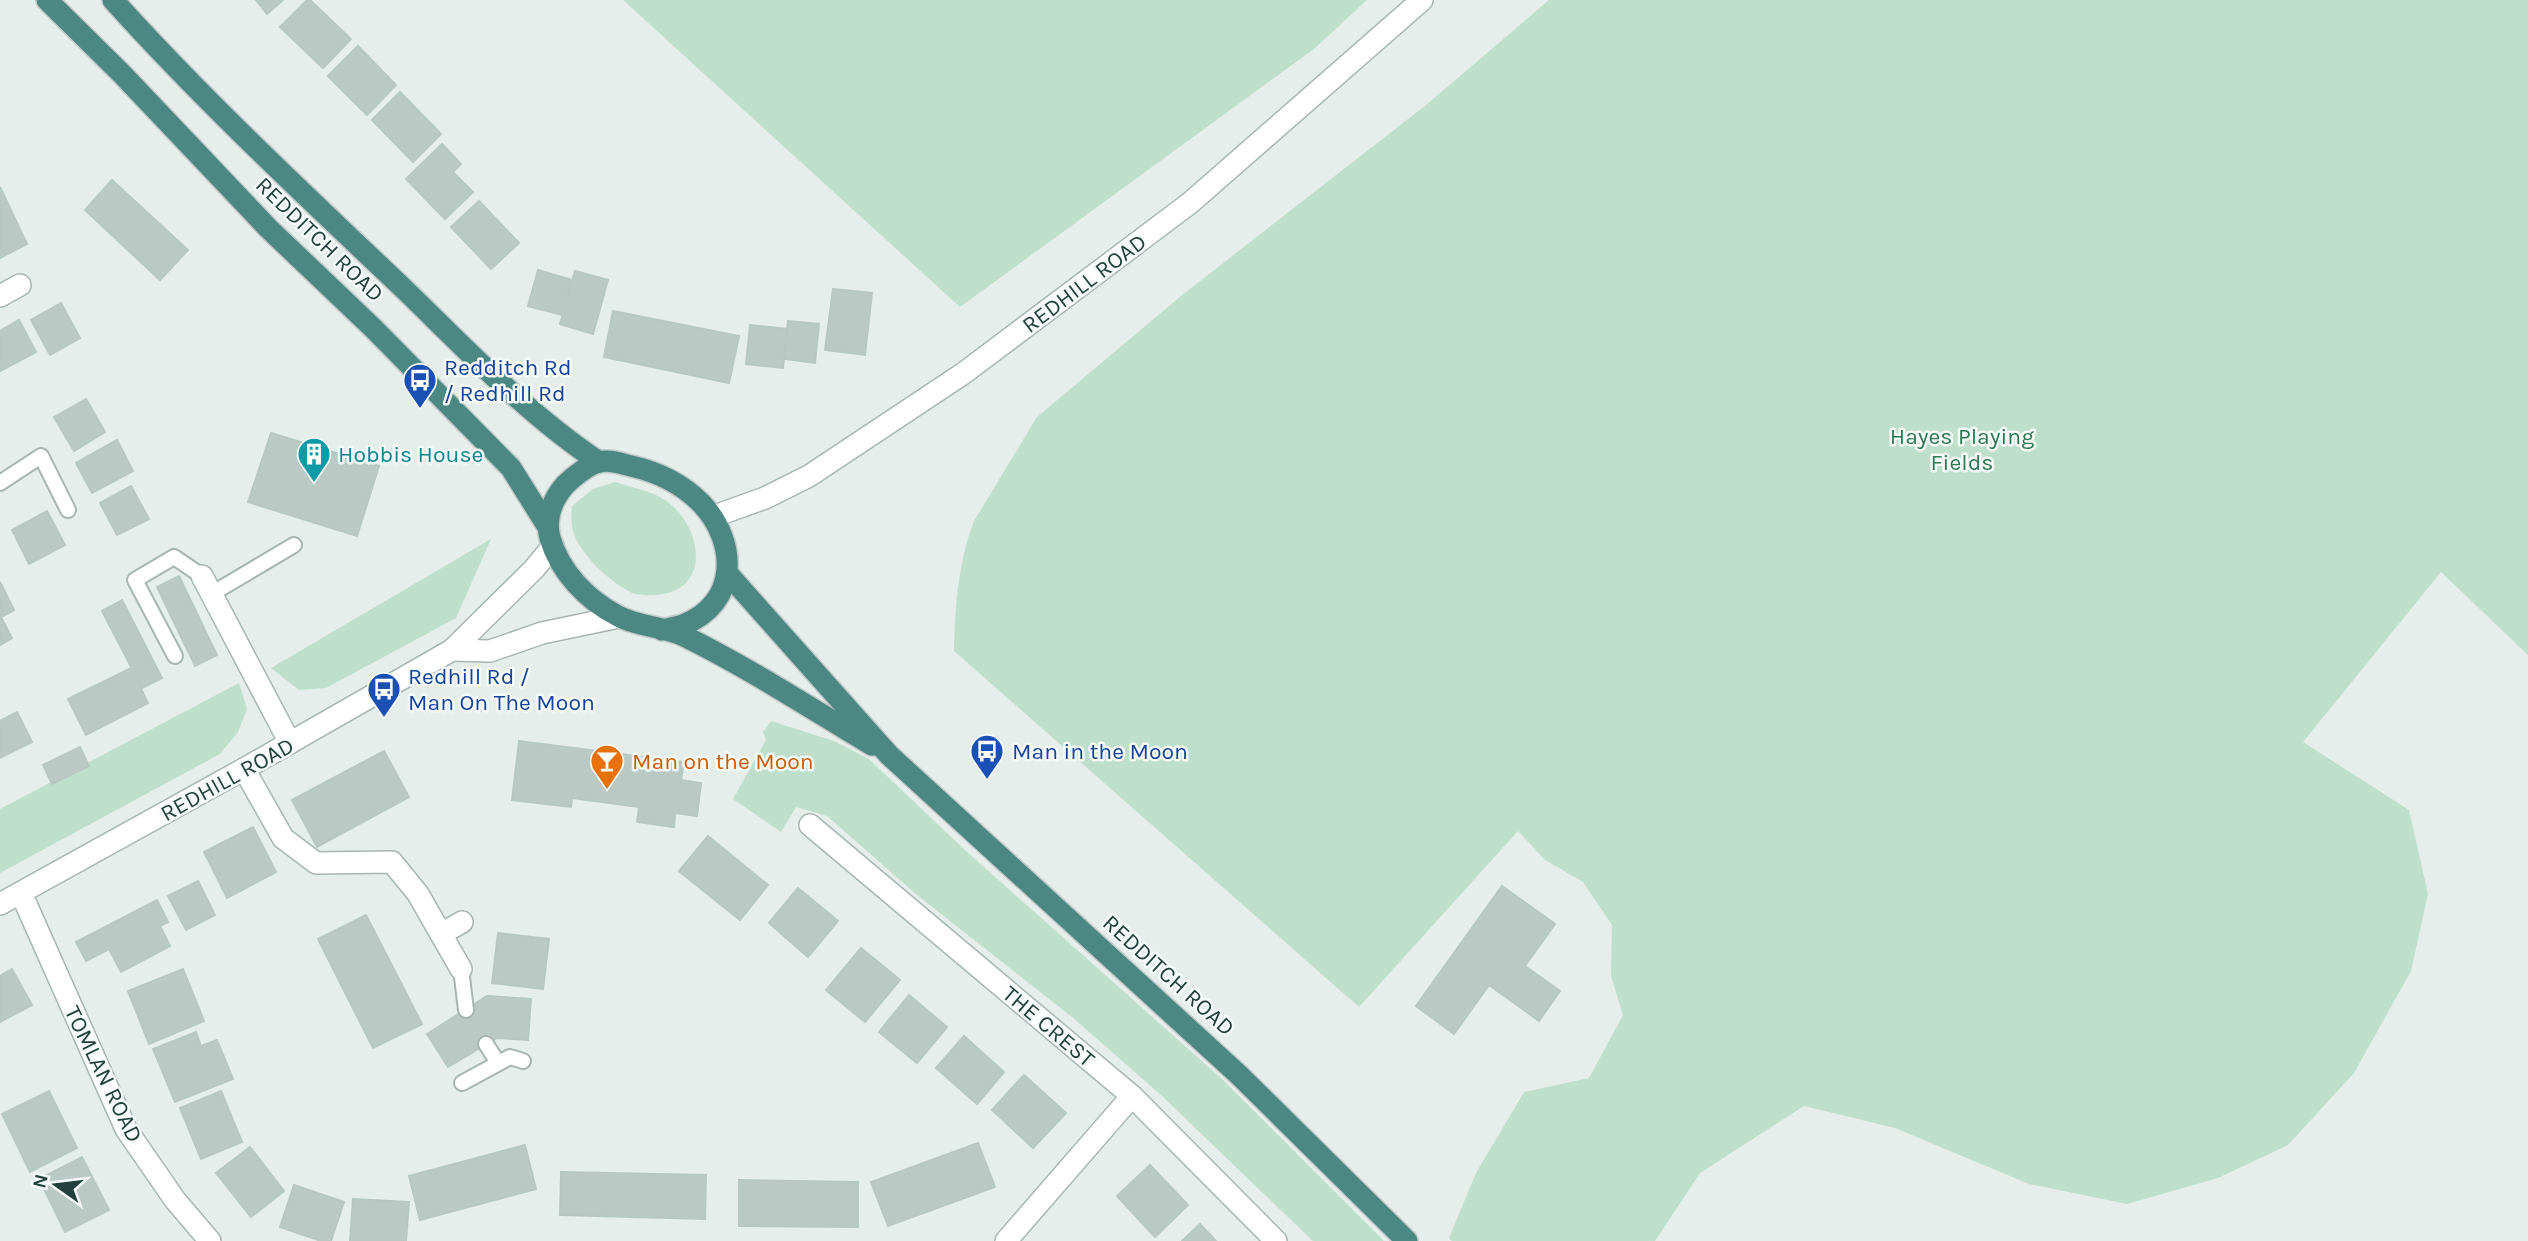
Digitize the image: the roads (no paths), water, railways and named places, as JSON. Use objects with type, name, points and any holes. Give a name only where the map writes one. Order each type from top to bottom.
[{"type":"highway","name":"REDDITCH ROAD","points":[[47,0],[268,228],[474,429],[511,468],[546,524]]},
{"type":"highway","name":"REDDITCH ROAD","points":[[113,0],[155,47],[508,389],[569,442],[599,462]]},
{"type":"highway","points":[[599,462],[652,471],[673,481],[701,503],[712,517],[726,551],[728,574],[710,607],[683,625],[662,630],[619,617],[593,600],[563,566],[546,524],[561,490],[570,480],[599,462]]},
{"type":"highway","name":"REDDITCH ROAD","points":[[728,574],[889,755],[1239,1075],[1407,1241]]},
{"type":"highway","name":"REDDITCH ROAD","points":[[662,630],[681,635],[889,755]]},
{"type":"street","name":"REDHILL ROAD","points":[[712,517],[765,499],[809,476],[964,373],[1189,203],[1422,0]]},
{"type":"street","points":[[0,296],[20,285]]},
{"type":"street","name":"REDHILL ROAD","points":[[0,904],[452,650],[534,569],[553,546]]},
{"type":"street","points":[[207,584],[290,743]]},
{"type":"street","points":[[452,650],[489,651],[542,633],[619,617]]},
{"type":"street","points":[[244,769],[283,838],[316,863],[392,862],[418,894],[461,969]]},
{"type":"street","name":"THE CREST","points":[[810,825],[1132,1096],[1276,1241]]},
{"type":"street","name":"TOMLAN ROAD","points":[[21,893],[126,1129],[175,1200],[209,1241]]},
{"type":"street","points":[[441,934],[462,922]]},
{"type":"street","points":[[1006,1241],[1132,1096]]},
{"type":"lane","points":[[0,483],[41,456],[68,510]]},
{"type":"lane","points":[[175,656],[135,580],[174,557],[207,584],[294,545]]},
{"type":"lane","points":[[461,969],[466,1010]]},
{"type":"lane","points":[[486,1044],[498,1063]]},
{"type":"lane","points":[[462,1083],[510,1057],[523,1061]]},
{"type":"place","name":"Redditch Rd / Redhill Rd","points":[[420,410]]},
{"type":"place","name":"Hobbis House","points":[[314,484]]},
{"type":"place","name":"Redhill Rd / Man On The Moon","points":[[384,719]]},
{"type":"place","name":"Man in the Moon","points":[[987,781]]},
{"type":"place","name":"Man on the Moon","points":[[607,791]]},
{"type":"park label","name":"Hayes Playing Fields","points":[[1962,449]]}]
